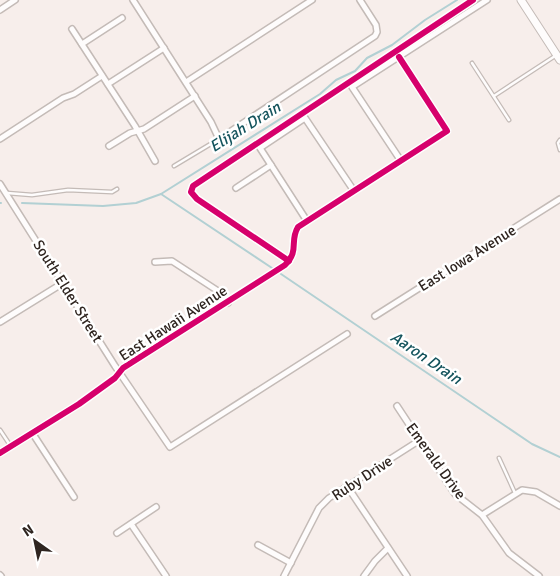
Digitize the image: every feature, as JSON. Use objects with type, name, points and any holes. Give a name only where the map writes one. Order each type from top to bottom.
[{"type":"street","points":[[0,10],[8,2],[15,0]]},
{"type":"street","points":[[133,0],[195,96],[219,139],[375,36],[378,32],[376,25],[360,0]]},
{"type":"street","points":[[186,82],[312,0]]},
{"type":"street","points":[[400,161],[352,87],[487,0]]},
{"type":"street","points":[[521,0],[559,57]]},
{"type":"street","points":[[82,44],[122,18]]},
{"type":"street","points":[[72,29],[108,84],[154,161]]},
{"type":"street","points":[[108,84],[164,48]]},
{"type":"street","points":[[354,191],[305,118],[260,148],[307,221],[354,191],[400,161],[447,131],[398,57]]},
{"type":"street","points":[[0,139],[63,98],[74,94],[102,76]]},
{"type":"street","points":[[109,146],[130,133],[144,129],[195,96]]},
{"type":"street","points":[[236,188],[271,165]]},
{"type":"street","name":"South Elder Street","points":[[0,184],[170,447],[347,334]]},
{"type":"street","name":"East Iowa Avenue","points":[[375,316],[560,199]]},
{"type":"street","name":"East Hawaii Avenue","points":[[0,453],[33,434],[115,378],[123,368],[285,265],[292,258],[294,248],[293,235],[298,227],[307,221]]},
{"type":"street","points":[[154,262],[172,261],[218,292],[228,303]]},
{"type":"street","points":[[0,322],[63,283]]},
{"type":"street","name":"Emerald Drive","points":[[397,406],[455,494],[482,515],[509,554],[539,576]]},
{"type":"street","points":[[33,434],[74,497]]},
{"type":"street","name":"Ruby Drive","points":[[284,576],[319,508],[329,498],[420,440]]},
{"type":"street","points":[[347,486],[407,576]]},
{"type":"street","points":[[482,515],[522,490],[536,492],[560,506]]},
{"type":"street","points":[[116,533],[156,507]]},
{"type":"street","points":[[131,524],[166,576]]},
{"type":"street","points":[[258,545],[291,562]]},
{"type":"street","points":[[364,576],[374,561],[388,548]]},
{"type":"lane","points":[[494,96],[559,57]]},
{"type":"lane","points":[[472,63],[509,120]]},
{"type":"lane","points":[[174,166],[219,139]]},
{"type":"lane","points":[[560,140],[558,143],[560,150]]},
{"type":"lane","points":[[5,192],[32,195],[68,190],[112,192],[117,189]]},
{"type":"lane","points":[[0,430],[11,446]]},
{"type":"lane","points":[[500,458],[515,494]]},
{"type":"waterway","name":"Elijah Drain","points":[[22,203],[103,206],[136,203],[161,194],[320,94],[336,80],[355,71],[367,58],[392,45],[425,20],[457,0]]},
{"type":"waterway","name":"Aaron Drain","points":[[161,194],[272,268]]},
{"type":"waterway","name":"Aaron Drain","points":[[281,274],[532,444],[560,457]]},
{"type":"cycle path","points":[[289,261],[197,199],[191,192],[193,186],[473,0]]},
{"type":"cycle path","points":[[0,453],[79,404],[115,378],[123,368],[285,265],[292,255],[295,232],[298,227],[447,131],[399,57]]}]
